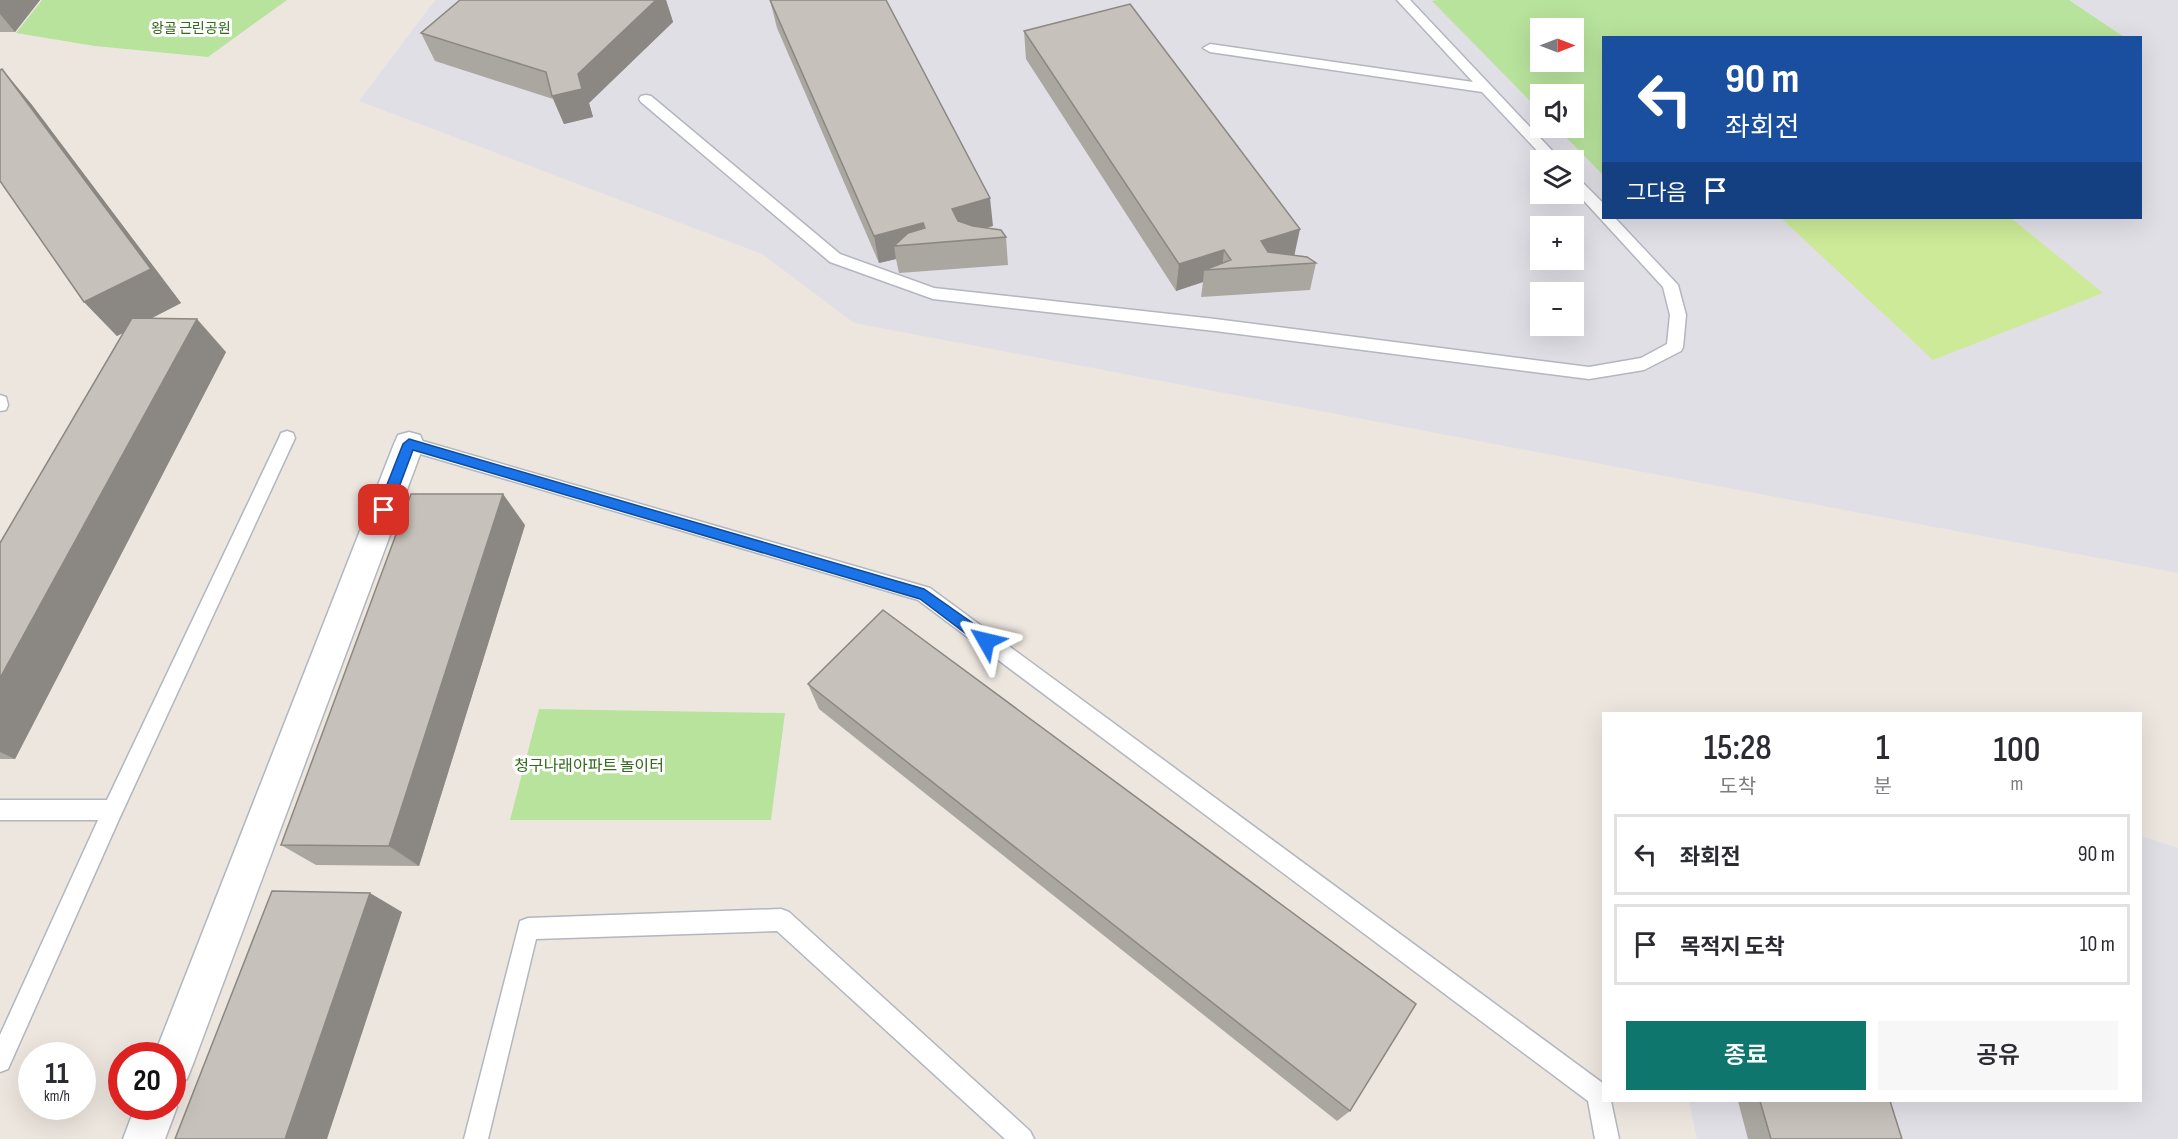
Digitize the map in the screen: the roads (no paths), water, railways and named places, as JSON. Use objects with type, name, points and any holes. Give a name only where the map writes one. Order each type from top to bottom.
[{"type":"street","points":[[180,1042],[409,444]]},
{"type":"street","points":[[144,1139],[151,1120]]},
{"type":"lane","points":[[1403,0],[1544,150]]},
{"type":"lane","points":[[1210,48],[1485,88]]},
{"type":"lane","points":[[646,99],[835,258],[933,293],[1215,325],[1589,373],[1644,364],[1676,347],[1677,315],[1670,285],[1608,219]]},
{"type":"lane","points":[[1584,193],[1602,212]]},
{"type":"lane","points":[[0,1061],[112,810],[287,438]]},
{"type":"lane","points":[[409,444],[924,594],[1598,1094],[1607,1139]]},
{"type":"lane","points":[[0,810],[112,810]]},
{"type":"lane","points":[[476,1139],[528,929],[781,920],[1022,1139]]},
{"type":"park label","name":"왕골 근린공원","points":[[191,28]]},
{"type":"park label","name":"청구나래아파트 놀이터","points":[[589,765]]}]
